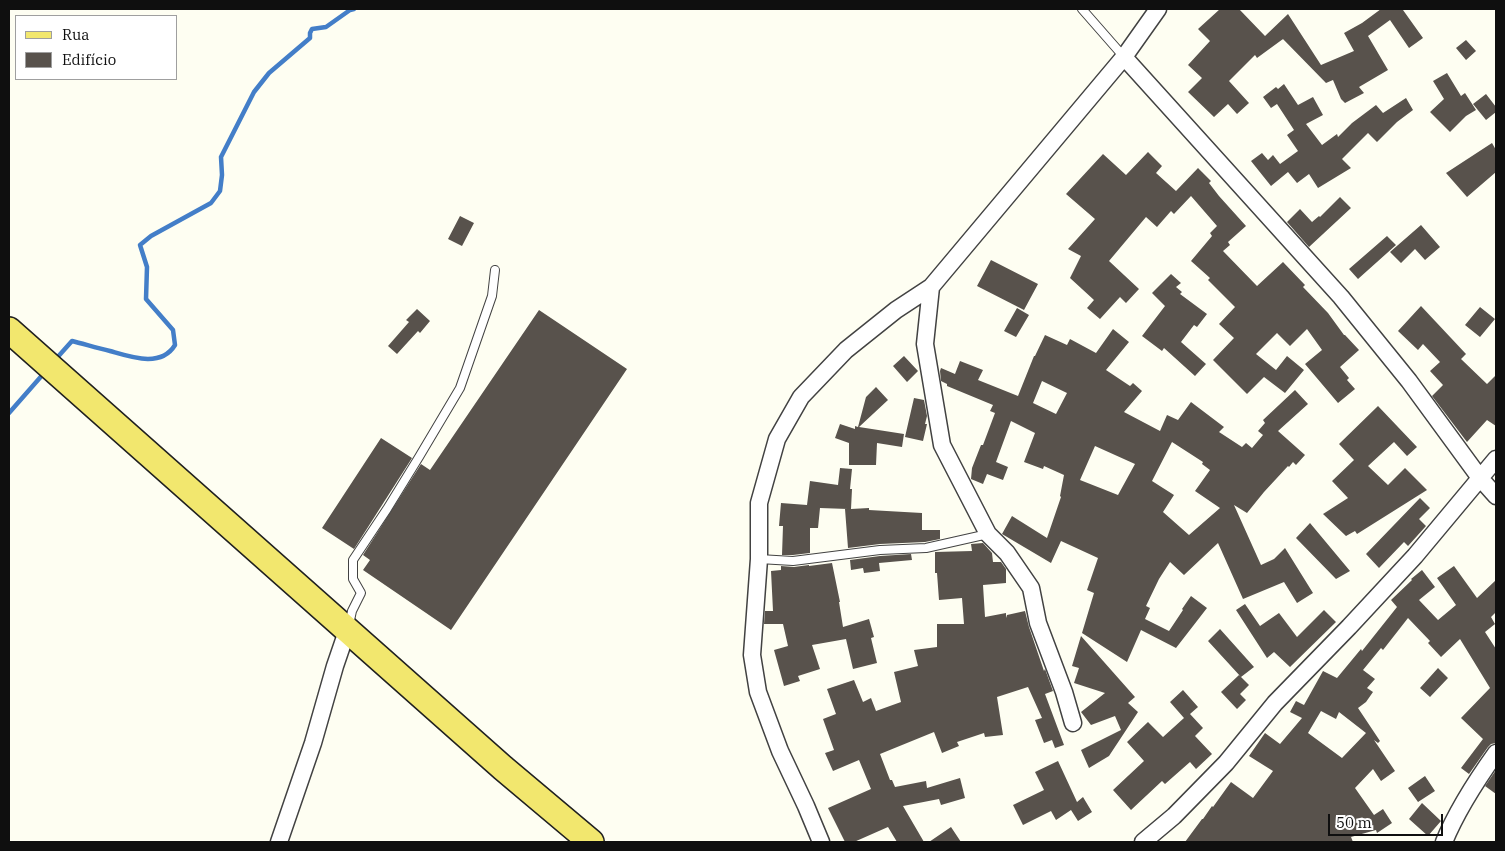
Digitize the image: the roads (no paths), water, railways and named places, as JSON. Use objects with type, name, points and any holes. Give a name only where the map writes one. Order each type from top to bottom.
[{"type":"main road","points":[[9,330],[347,631],[503,768],[591,842]]},
{"type":"street","points":[[821,842],[780,751],[758,692],[752,655],[758,559],[759,503],[776,439],[801,397],[846,350],[896,310],[930,287],[1124,57],[1158,9]]},
{"type":"street","points":[[1124,57],[1341,297],[1409,381],[1480,478],[1496,496]]},
{"type":"street","points":[[930,287],[925,344],[942,445],[988,534],[1007,553],[1031,588],[1038,623],[1064,692],[1073,722]]},
{"type":"street","points":[[1143,842],[1174,816],[1226,763],[1275,704],[1415,556],[1496,458]]},
{"type":"street","points":[[279,842],[313,743],[347,631]]},
{"type":"street","points":[[1444,842],[1450,826],[1496,753]]},
{"type":"lane","points":[[1082,9],[1124,57]]},
{"type":"lane","points":[[347,631],[352,611],[361,593],[353,579],[353,560],[420,457],[460,388],[492,296],[495,270]]},
{"type":"lane","points":[[758,559],[793,561],[880,550],[926,548],[988,534]]},
{"type":"waterway","points":[[55,360],[72,341],[145,359],[154,359],[162,356],[175,345],[173,330],[146,299],[147,267],[140,245],[151,236],[211,203],[220,191],[222,175],[221,157],[254,92],[269,73],[310,38],[312,29],[326,27],[354,9]]},
{"type":"waterway","points":[[9,413],[45,372]]}]
